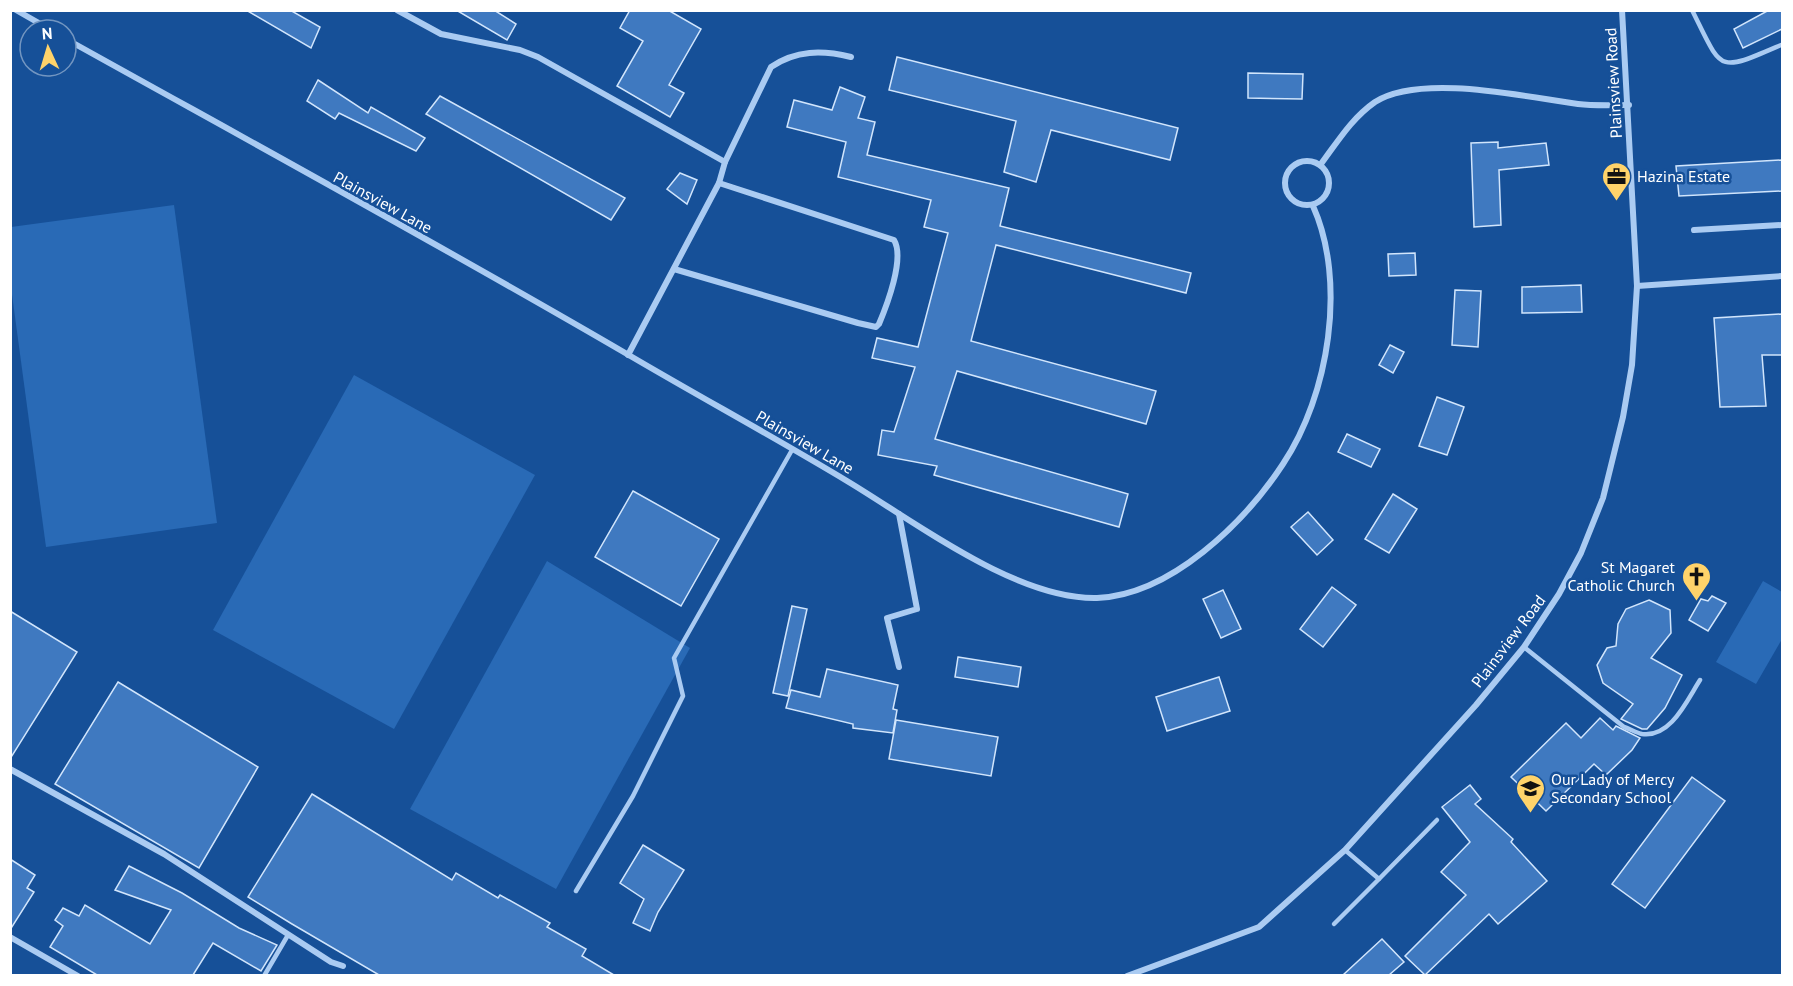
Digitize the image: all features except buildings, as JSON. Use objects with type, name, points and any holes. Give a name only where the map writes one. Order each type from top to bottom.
[{"type":"street","points":[[16,10],[30,18]]},
{"type":"street","points":[[397,10],[441,34],[520,50],[538,57],[725,162]]},
{"type":"street","name":"Plainsview Road","points":[[1127,975],[1259,927],[1345,850],[1476,705],[1524,647],[1559,594],[1581,553],[1603,498],[1629,391],[1637,286],[1629,105],[1622,10]]},
{"type":"street","name":"Plainsview Lane","points":[[78,46],[628,355],[944,542],[1016,579],[1063,596],[1100,598],[1148,586],[1194,560],[1268,487],[1298,443],[1327,347],[1332,309],[1331,277],[1324,231],[1313,206]]},
{"type":"street","points":[[628,355],[719,183],[725,162],[771,67],[783,59],[805,52],[833,53],[851,57]]},
{"type":"street","points":[[1321,164],[1355,117],[1377,101],[1392,94],[1426,88],[1533,95],[1580,104],[1629,105]]},
{"type":"street","points":[[1306,160],[1321,164],[1330,177],[1327,194],[1313,206],[1299,204],[1286,195],[1284,179],[1291,166],[1306,160]]},
{"type":"street","points":[[674,269],[858,323],[876,327],[879,324],[897,265],[898,251],[894,240],[719,183]]},
{"type":"street","points":[[1694,230],[1782,225]]},
{"type":"street","points":[[1637,286],[1782,276]]},
{"type":"street","points":[[899,514],[917,609],[887,618],[899,667]]},
{"type":"street","points":[[10,770],[164,854],[331,962],[344,966]]},
{"type":"street","points":[[10,937],[78,975]]},
{"type":"lane","points":[[1692,10],[1715,57],[1725,64],[1738,64],[1780,45]]},
{"type":"lane","points":[[576,891],[633,796],[683,696],[674,658],[792,450]]},
{"type":"lane","points":[[1524,647],[1624,727],[1643,734],[1659,732],[1673,720],[1700,680]]},
{"type":"lane","points":[[1334,924],[1437,820]]},
{"type":"lane","points":[[1345,850],[1379,879]]},
{"type":"lane","points":[[264,975],[288,935]]},
{"type":"shaded area","points":[[174,205],[217,523],[46,547],[11,287],[11,227]]},
{"type":"shaded area","points":[[354,375],[535,475],[394,729],[213,630]]},
{"type":"shaded area","points":[[547,561],[690,648],[556,889],[410,809]]},
{"type":"shaded area","points":[[1763,581],[1782,592],[1782,639],[1756,684],[1716,662]]},
{"type":"place","name":"Hazina Estate","points":[[1616,202]]},
{"type":"place","name":"St Magaret Catholic Church","points":[[1696,602]]},
{"type":"place","name":"Our Lady of Mercy Secondary School","points":[[1530,814]]}]
